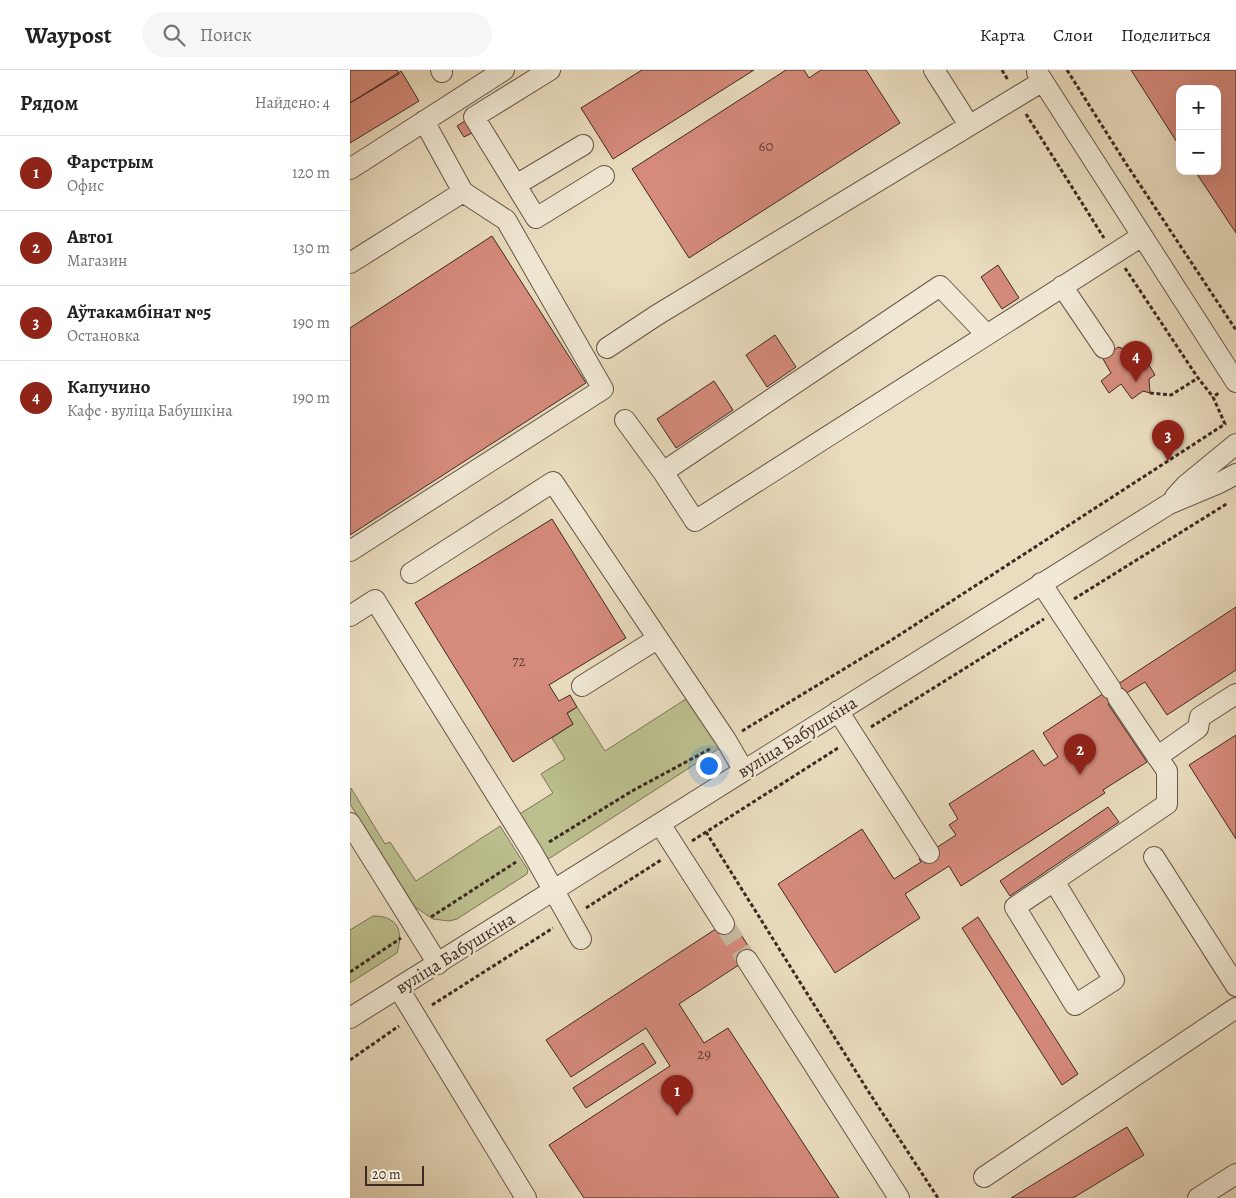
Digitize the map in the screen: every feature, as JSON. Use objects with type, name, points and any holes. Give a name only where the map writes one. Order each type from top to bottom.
[{"type":"street","points":[[350,169],[504,70]]},
{"type":"street","points":[[550,70],[474,117],[536,218],[604,176]]},
{"type":"street","points":[[934,70],[969,125]]},
{"type":"street","points":[[607,348],[657,315],[969,125],[1019,97],[1040,76],[1142,236],[1228,387]]},
{"type":"street","points":[[350,551],[602,389],[506,220],[463,192],[424,121]]},
{"type":"street","points":[[516,185],[582,145]]},
{"type":"street","points":[[350,263],[463,192]]},
{"type":"street","points":[[625,420],[695,521],[1142,236]]},
{"type":"street","points":[[662,472],[940,286],[986,334]]},
{"type":"street","points":[[1062,286],[1104,348]]},
{"type":"street","name":"вуліца Бабушкіна","points":[[1168,504],[1186,485],[1236,444]]},
{"type":"street","name":"вуліца Бабушкіна","points":[[350,1018],[399,989],[1168,504],[1220,483],[1236,474]]},
{"type":"street","points":[[411,572],[553,482],[726,740],[744,770]]},
{"type":"street","points":[[1041,583],[1167,771],[1167,804],[1015,906],[1075,1006],[1114,980],[1054,881]]},
{"type":"street","points":[[350,616],[375,600],[532,852],[581,938]]},
{"type":"street","points":[[582,686],[657,639]]},
{"type":"street","points":[[1157,756],[1198,728],[1200,717],[1236,694]]},
{"type":"street","points":[[838,711],[929,853]]},
{"type":"street","points":[[350,823],[358,845],[415,927],[438,964]]},
{"type":"street","points":[[660,824],[724,924]]},
{"type":"street","points":[[1154,857],[1236,986]]},
{"type":"street","points":[[747,960],[899,1198]]},
{"type":"street","points":[[399,989],[526,1198]]},
{"type":"street","points":[[984,1177],[1236,1008]]},
{"type":"street","points":[[1198,1198],[1236,1174]]},
{"type":"path","points":[[1067,70],[1125,162],[1236,330]]},
{"type":"path","points":[[1150,392],[1171,395],[1198,378]]},
{"type":"path","points":[[350,972],[415,927],[532,852],[632,791],[726,740],[890,641],[1226,424],[1213,397],[1228,387]]},
{"type":"path","points":[[350,1060],[415,1016],[569,918],[1236,497]]},
{"type":"path","points":[[706,832],[870,1094],[938,1198]]},
{"type":"green space","points":[[689,697],[720,748],[550,858],[544,858],[518,815],[553,793],[541,774],[565,759],[552,738],[573,724],[567,714],[577,707],[605,751]]},
{"type":"green space","points":[[351,788],[385,844],[390,842],[416,881],[500,826],[528,870],[527,874],[457,919],[449,921],[433,919],[415,907],[350,804]]},
{"type":"green space","points":[[373,916],[388,919],[397,926],[400,938],[397,953],[350,983],[350,930]]},
{"type":"building","points":[[350,70],[397,70],[399,74],[350,103]]},
{"type":"building","points":[[642,70],[754,70],[613,159],[581,108]]},
{"type":"building","points":[[786,70],[804,70],[809,78],[821,70],[866,70],[900,123],[689,258],[632,169]]},
{"type":"building","points":[[1131,70],[1236,70],[1236,233],[1198,175],[1221,175],[1221,85],[1176,85],[1176,141]]},
{"type":"building","points":[[401,71],[419,101],[350,143],[350,103]]},
{"type":"building","points":[[465,121],[472,133],[464,137],[457,126]]},
{"type":"building","points":[[492,236],[586,383],[350,535],[350,328]]},
{"type":"building","points":[[998,265],[1019,298],[1002,309],[981,277]]},
{"type":"building","points":[[775,335],[796,367],[767,387],[746,355]]},
{"type":"building","points":[[1118,347],[1143,355],[1155,375],[1149,379],[1150,393],[1143,391],[1132,399],[1121,384],[1109,393],[1101,381],[1111,373],[1103,359]]},
{"type":"building","points":[[714,381],[733,410],[676,448],[657,419]]},
{"type":"building","points":[[552,519],[626,638],[549,685],[559,701],[570,695],[577,707],[567,713],[573,724],[513,762],[415,603]]},
{"type":"building","points":[[1236,607],[1236,670],[1167,715],[1145,682],[1108,704],[1147,762],[1103,790],[1105,793],[961,886],[949,866],[905,894],[920,918],[835,973],[778,884],[862,829],[894,879],[921,862],[919,859],[956,835],[949,825],[958,819],[949,804],[1033,750],[1044,766],[1058,757],[1043,733]]},
{"type":"building","points":[[1236,735],[1236,839],[1189,765]]},
{"type":"building","points":[[1108,807],[1119,822],[1010,896],[1000,881]]},
{"type":"building","points":[[978,917],[1078,1074],[1062,1085],[962,928]]},
{"type":"building","points":[[731,919],[754,955],[679,1004],[704,1043],[728,1028],[839,1198],[584,1198],[549,1145],[670,1066],[646,1028],[571,1077],[546,1040]]},
{"type":"building","points":[[643,1043],[656,1063],[586,1108],[573,1088]]},
{"type":"building","points":[[1127,1127],[1144,1155],[1073,1198],[1011,1198]]},
{"type":"tunnel","points":[[724,924],[747,960]]},
{"type":"place","name":"Капучино","points":[[1136,382]]},
{"type":"place","name":"Аўтакамбінат №5","points":[[1168,461]]},
{"type":"place","name":"Авто1","points":[[1080,775]]},
{"type":"place","name":"Фарстрым","points":[[677,1116]]}]
